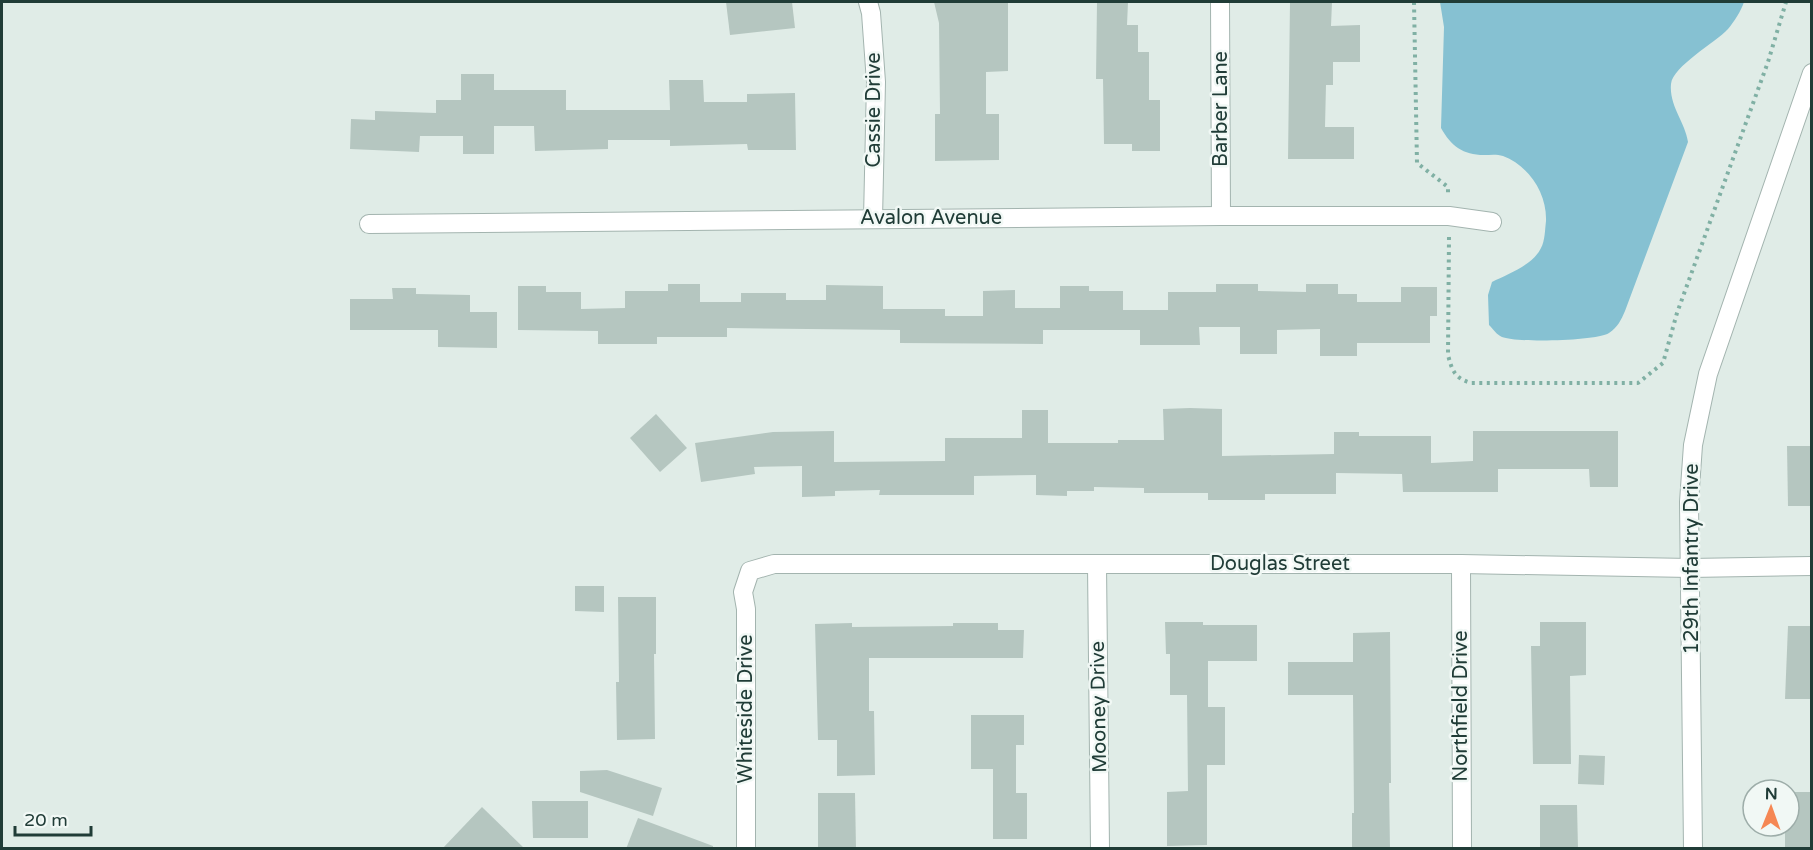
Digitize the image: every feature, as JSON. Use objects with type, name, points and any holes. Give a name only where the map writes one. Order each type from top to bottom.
[{"type":"street","name":"Cassie Drive","points":[[868,2],[872,13],[876,82],[873,219]]},
{"type":"street","name":"Barber Lane","points":[[1220,2],[1221,216]]},
{"type":"street","name":"129th Infantry Drive","points":[[1693,849],[1689,502],[1693,445],[1708,374],[1812,73]]},
{"type":"street","name":"Avalon Avenue","points":[[369,224],[1221,216],[1449,216],[1491,222]]},
{"type":"street","name":"Douglas Street","points":[[750,571],[774,564],[1461,564],[1690,568],[1812,566]]},
{"type":"street","name":"Northfield Drive","points":[[1461,564],[1462,849]]},
{"type":"street","name":"Mooney Drive","points":[[1097,565],[1100,849]]},
{"type":"street","name":"Whiteside Drive","points":[[746,849],[746,609],[743,592],[750,571]]},
{"type":"path","points":[[1414,2],[1417,163],[1448,187],[1448,355],[1452,369],[1461,380],[1471,383],[1638,383],[1663,363],[1677,313],[1768,62],[1786,2]]},
{"type":"water","points":[[1440,2],[1744,2],[1728,29],[1686,62],[1673,77],[1672,100],[1688,142],[1625,311],[1617,326],[1609,333],[1589,338],[1523,340],[1502,337],[1489,325],[1488,295],[1492,282],[1519,268],[1537,254],[1544,238],[1546,211],[1535,182],[1521,166],[1501,155],[1477,155],[1464,151],[1449,140],[1441,128],[1444,27]]},
{"type":"building","points":[[726,2],[792,2],[795,28],[730,35]]},
{"type":"building","points":[[934,2],[1008,2],[1008,71],[986,72],[986,114],[999,114],[999,160],[935,161],[935,114],[940,114],[939,23]]},
{"type":"building","points":[[1097,2],[1128,2],[1127,25],[1138,25],[1138,52],[1149,52],[1149,100],[1160,100],[1160,151],[1132,151],[1132,144],[1104,144],[1103,79],[1096,79]]},
{"type":"building","points":[[1290,2],[1332,2],[1331,26],[1360,25],[1360,62],[1333,62],[1333,85],[1326,85],[1325,127],[1354,127],[1354,159],[1288,159]]},
{"type":"building","points":[[461,74],[494,74],[494,90],[566,90],[566,110],[670,110],[669,80],[703,80],[704,102],[747,102],[747,94],[795,93],[796,150],[748,150],[747,144],[670,146],[670,140],[608,140],[608,149],[535,151],[534,126],[494,126],[494,154],[463,154],[463,136],[420,136],[419,152],[350,149],[351,119],[375,120],[375,111],[436,113],[436,100],[461,100]]},
{"type":"building","points":[[668,284],[700,284],[700,302],[741,302],[741,293],[786,293],[786,300],[826,300],[826,285],[883,286],[883,309],[945,309],[945,316],[983,316],[983,291],[1015,290],[1015,308],[1060,308],[1060,286],[1089,286],[1089,291],[1123,291],[1123,310],[1168,310],[1168,292],[1216,292],[1216,284],[1258,284],[1258,291],[1306,292],[1306,284],[1338,284],[1338,294],[1357,294],[1357,302],[1401,302],[1401,287],[1437,287],[1437,316],[1430,316],[1430,343],[1357,343],[1357,356],[1320,356],[1320,329],[1277,330],[1277,354],[1240,354],[1240,327],[1199,327],[1200,345],[1140,345],[1140,330],[1043,330],[1043,344],[900,343],[900,330],[727,328],[727,337],[657,337],[657,344],[598,344],[598,331],[518,330],[518,286],[546,286],[546,292],[581,292],[581,309],[625,308],[625,291],[668,291]]},
{"type":"building","points":[[392,288],[416,288],[416,294],[470,295],[470,312],[497,312],[497,348],[438,347],[438,330],[350,330],[350,299],[393,299]]},
{"type":"building","points":[[1163,409],[1222,409],[1222,456],[1334,454],[1334,432],[1359,432],[1359,436],[1431,436],[1431,463],[1473,461],[1473,431],[1618,431],[1618,487],[1590,487],[1589,469],[1498,469],[1498,492],[1403,492],[1402,474],[1336,473],[1336,494],[1265,494],[1265,500],[1208,500],[1208,493],[1144,493],[1144,488],[1094,487],[1094,491],[1067,491],[1067,496],[1036,495],[1036,475],[974,476],[974,495],[879,495],[880,490],[835,491],[835,496],[802,497],[802,466],[754,467],[755,474],[701,482],[695,443],[773,432],[834,431],[834,462],[945,461],[945,438],[1022,438],[1022,410],[1048,410],[1048,443],[1118,443],[1118,440],[1164,440]]},
{"type":"building","points":[[656,414],[687,448],[660,472],[630,438]]},
{"type":"building","points":[[1787,446],[1812,446],[1812,506],[1788,506]]},
{"type":"building","points":[[575,586],[604,586],[604,612],[575,611]]},
{"type":"building","points":[[618,597],[656,597],[655,739],[617,740]]},
{"type":"building","points":[[1165,622],[1257,625],[1257,661],[1208,661],[1208,707],[1225,707],[1225,765],[1207,765],[1207,845],[1167,846],[1167,792],[1188,791],[1187,695],[1170,695],[1170,654],[1166,654]]},
{"type":"building","points":[[1540,622],[1586,622],[1586,675],[1570,676],[1571,764],[1533,764],[1531,646],[1540,646]]},
{"type":"building","points":[[852,623],[852,627],[998,623],[998,630],[1024,630],[1023,658],[869,658],[869,711],[874,711],[875,775],[837,776],[837,740],[818,740],[815,624]]},
{"type":"building","points":[[1788,626],[1812,626],[1812,699],[1785,699]]},
{"type":"building","points":[[1390,632],[1390,849],[1352,849],[1353,695],[1288,695],[1288,662],[1353,662],[1353,633]]},
{"type":"building","points":[[971,715],[1024,715],[1024,745],[1016,745],[1016,793],[1027,793],[1027,839],[993,839],[993,769],[971,769]]},
{"type":"building","points":[[1579,755],[1605,756],[1604,785],[1578,784]]},
{"type":"building","points":[[607,770],[662,788],[653,816],[580,792],[580,771]]},
{"type":"building","points":[[1801,792],[1812,792],[1812,849],[1785,849],[1785,838],[1801,838]]},
{"type":"building","points":[[818,793],[855,793],[856,849],[818,849]]},
{"type":"building","points":[[532,801],[588,801],[588,838],[533,838]]},
{"type":"building","points":[[1540,805],[1577,805],[1578,849],[1540,849]]},
{"type":"building","points":[[482,807],[525,849],[442,849]]},
{"type":"building","points":[[638,818],[713,846],[713,849],[626,849]]}]
